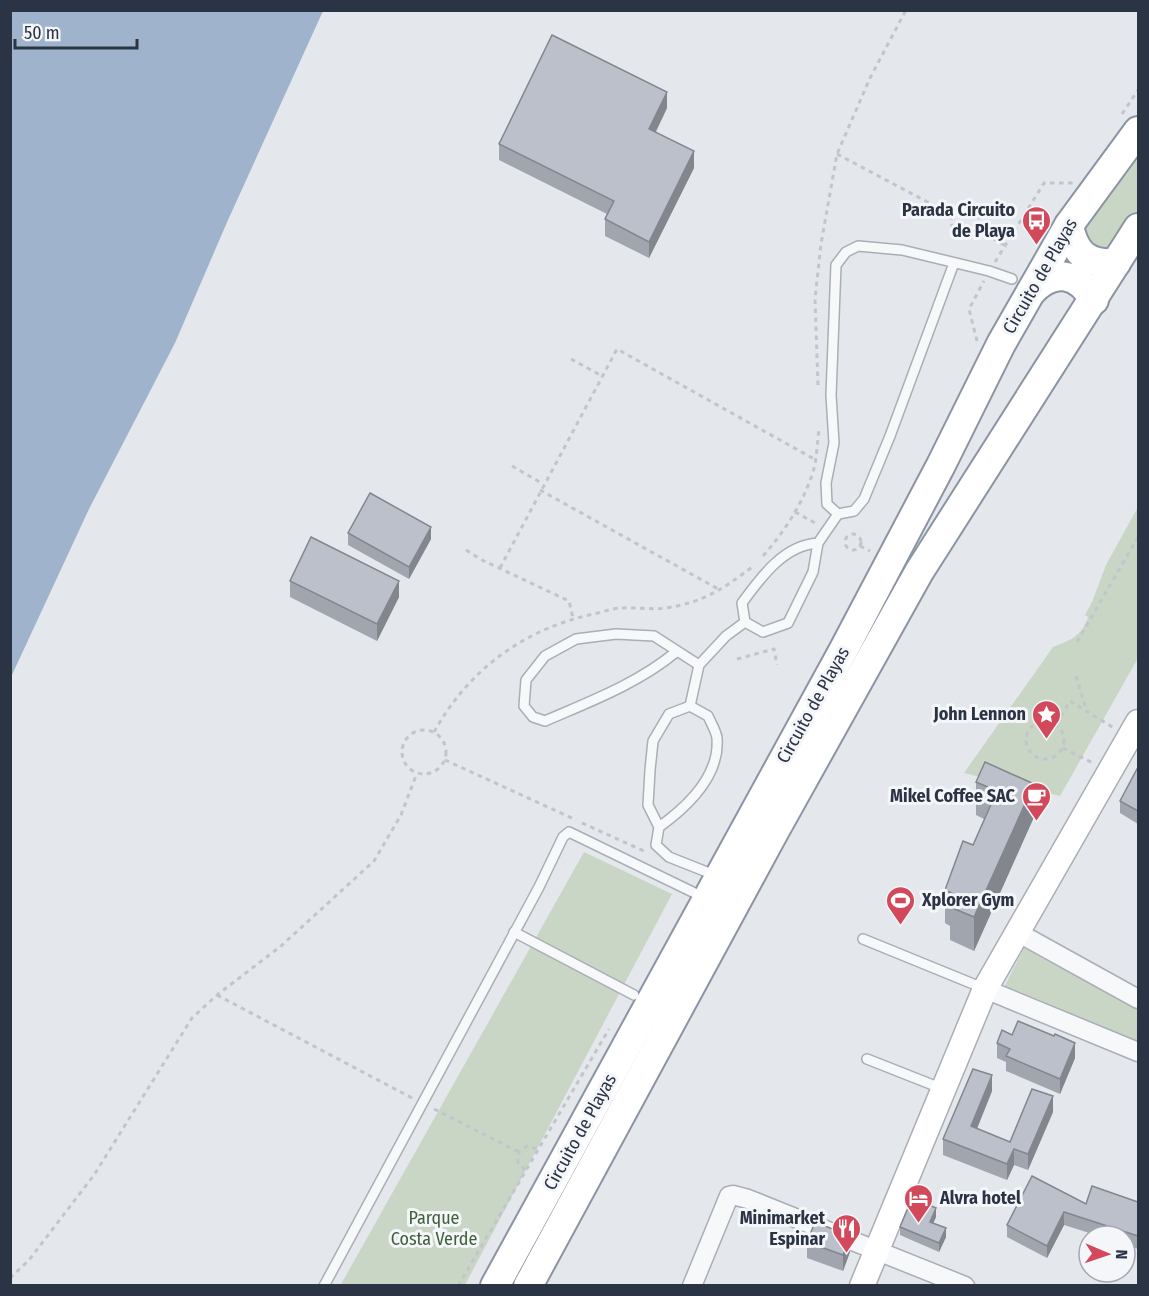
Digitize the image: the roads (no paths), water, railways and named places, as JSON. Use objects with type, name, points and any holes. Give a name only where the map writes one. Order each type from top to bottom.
[{"type":"highway","name":"Circuito de Playas","points":[[495,1286],[843,651],[1001,344],[1022,286],[1069,225],[1129,124]]},
{"type":"highway","points":[[1069,225],[1071,239],[1078,251],[1089,260],[1102,264],[1116,263]]},
{"type":"highway","name":"Circuito de Playas","points":[[528,1286],[774,832],[919,572],[1138,228]]},
{"type":"highway","points":[[1022,286],[1040,283],[1052,277],[1065,276],[1077,280],[1087,288],[1094,300]]},
{"type":"main road","points":[[862,1286],[985,989],[1134,730]]},
{"type":"street","points":[[1017,932],[1138,999]]},
{"type":"street","points":[[985,989],[1138,1052]]},
{"type":"street","points":[[692,1286],[729,1196],[733,1195],[748,1198],[964,1286]]},
{"type":"lane","points":[[838,514],[827,504],[826,483],[834,443],[831,395],[836,265],[846,252],[858,246],[902,250],[989,272],[1022,286]]},
{"type":"lane","points":[[745,622],[763,632],[788,623],[813,572],[818,543],[838,514],[854,511],[864,499],[890,436],[954,263]]},
{"type":"lane","points":[[745,622],[742,603],[757,583],[781,558],[806,544],[818,543]]},
{"type":"lane","points":[[690,706],[699,665],[726,636],[745,622]]},
{"type":"lane","points":[[676,652],[658,667],[616,691],[545,721],[533,717],[525,706],[526,680],[545,656],[576,639],[616,634],[654,636],[699,665]]},
{"type":"lane","points":[[659,827],[697,794],[713,766],[717,738],[708,716],[690,706],[669,714],[653,741],[648,805],[659,827],[657,845],[669,857],[713,888]]},
{"type":"lane","points":[[324,1286],[539,887],[563,837],[569,832],[713,888]]},
{"type":"lane","points":[[514,932],[634,994]]},
{"type":"lane","points":[[863,939],[985,989]]},
{"type":"lane","points":[[867,1059],[944,1089]]},
{"type":"water","points":[[11,10],[323,11],[175,343],[89,509],[11,677]]},
{"type":"place","name":"Parada Circuito de Playa","points":[[1036,246]]},
{"type":"place","name":"John Lennon","points":[[1047,740]]},
{"type":"place","name":"Mikel Coffee SAC","points":[[1036,822]]},
{"type":"place","name":"Xplorer Gym","points":[[901,926]]},
{"type":"place","name":"Alvra hotel","points":[[919,1224]]},
{"type":"place","name":"Minimarket Espinar","points":[[846,1254]]},
{"type":"park label","name":"Parque Costa Verde","points":[[434,1228]]}]
